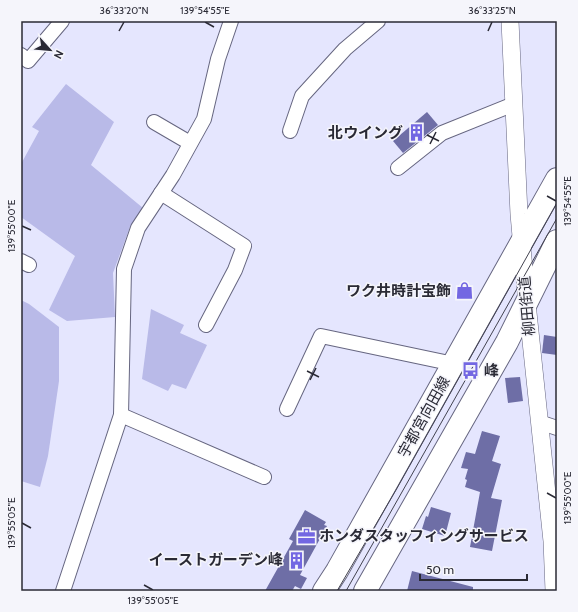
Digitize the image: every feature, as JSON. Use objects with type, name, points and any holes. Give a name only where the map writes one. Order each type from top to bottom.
[{"type":"main road","name":"宇都宮向田線","points":[[324,591],[337,571],[557,179]]},
{"type":"main road","points":[[365,591],[503,349],[557,241]]},
{"type":"street","points":[[21,55],[28,61],[62,21]]},
{"type":"street","points":[[62,591],[121,415],[124,268],[138,228],[173,175],[204,119],[218,59],[231,21]]},
{"type":"street","points":[[290,131],[302,96],[345,48],[378,21]]},
{"type":"street","name":"柳田街道","points":[[510,21],[519,214],[552,541],[554,591]]},
{"type":"street","points":[[398,168],[442,133],[514,104]]},
{"type":"street","points":[[154,122],[190,143]]},
{"type":"street","points":[[161,193],[244,246],[235,270],[206,325]]},
{"type":"street","points":[[287,409],[321,336],[454,364]]},
{"type":"street","points":[[121,415],[264,477]]},
{"type":"street","points":[[539,422],[557,428]]},
{"type":"shaded area","points":[[66,84],[114,122],[91,165],[143,208],[130,227],[113,273],[115,317],[67,321],[49,310],[75,256],[21,217],[21,164],[39,131],[32,127]]},
{"type":"shaded area","points":[[21,300],[29,304],[59,327],[59,381],[48,456],[40,487],[21,481]]},
{"type":"shaded area","points":[[151,309],[184,325],[180,333],[207,345],[186,389],[172,384],[168,391],[142,379]]},
{"type":"building","name":"北ウイング","points":[[427,112],[438,125],[403,153],[393,141]]},
{"type":"building","points":[[544,335],[557,337],[557,355],[542,353]]},
{"type":"building","points":[[520,377],[523,401],[508,403],[505,378]]},
{"type":"building","points":[[482,431],[500,436],[492,461],[501,464],[491,498],[502,500],[492,551],[470,547],[480,492],[465,487],[467,480],[465,479],[468,469],[461,468],[466,452],[475,454]]},
{"type":"building","points":[[431,507],[451,513],[445,536],[422,529],[426,516],[428,517]]},
{"type":"building","name":"イーストガーデン峰","points":[[305,510],[326,522],[324,525],[327,526],[300,575],[307,578],[301,589],[295,586],[292,591],[265,591],[293,541],[289,539]]},
{"type":"building","points":[[412,571],[473,587],[473,591],[407,591]]},
{"type":"tram line","points":[[337,591],[396,490],[557,203]]},
{"type":"tram line","points":[[346,591],[557,218]]},
{"type":"place","name":"北ウイング","points":[[416,133]]},
{"type":"place","name":"ワク井時計宝飾","points":[[464,291]]},
{"type":"place","name":"峰","points":[[471,371]]},
{"type":"place","name":"ホンダスタッフィングサービス","points":[[306,536]]},
{"type":"place","name":"イーストガーデン峰","points":[[296,560]]}]
